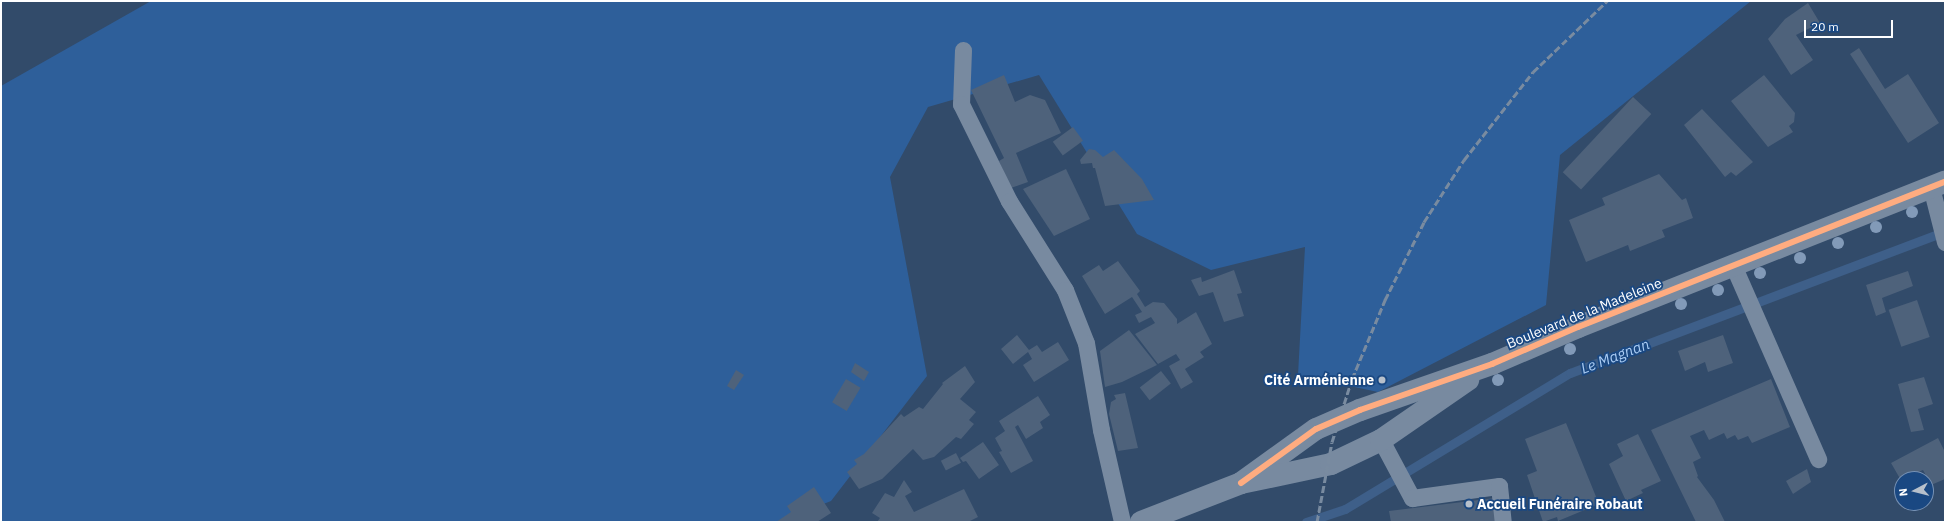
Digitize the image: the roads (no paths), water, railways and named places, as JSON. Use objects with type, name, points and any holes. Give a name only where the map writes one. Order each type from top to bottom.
[{"type":"street","name":"Boulevard de la Madeleine","points":[[1241,483],[1316,429],[1360,410],[1492,364],[1733,265],[1938,184]]},
{"type":"street","name":"Boulevard de la Madeleine","points":[[1141,522],[1241,483],[1331,464],[1381,440],[1492,364]]},
{"type":"lane","points":[[963,50],[961,104],[1009,201],[1065,290],[1086,343],[1101,430],[1122,511],[1122,522]]},
{"type":"lane","points":[[1938,184],[1938,213],[1945,242]]},
{"type":"lane","points":[[1733,265],[1818,459]]},
{"type":"lane","points":[[1381,440],[1393,465],[1412,498],[1498,486],[1503,522]]},
{"type":"waterway","name":"Le Magnan","points":[[1306,522],[1345,509],[1570,373],[1945,231]]},
{"type":"railway","points":[[1317,522],[1332,442],[1352,379],[1385,300],[1424,222],[1464,160],[1533,72],[1607,1]]},
{"type":"place","name":"Cité Arménienne","points":[[1382,380]]},
{"type":"place","name":"Accueil Funéraire Robaut","points":[[1469,504]]}]
